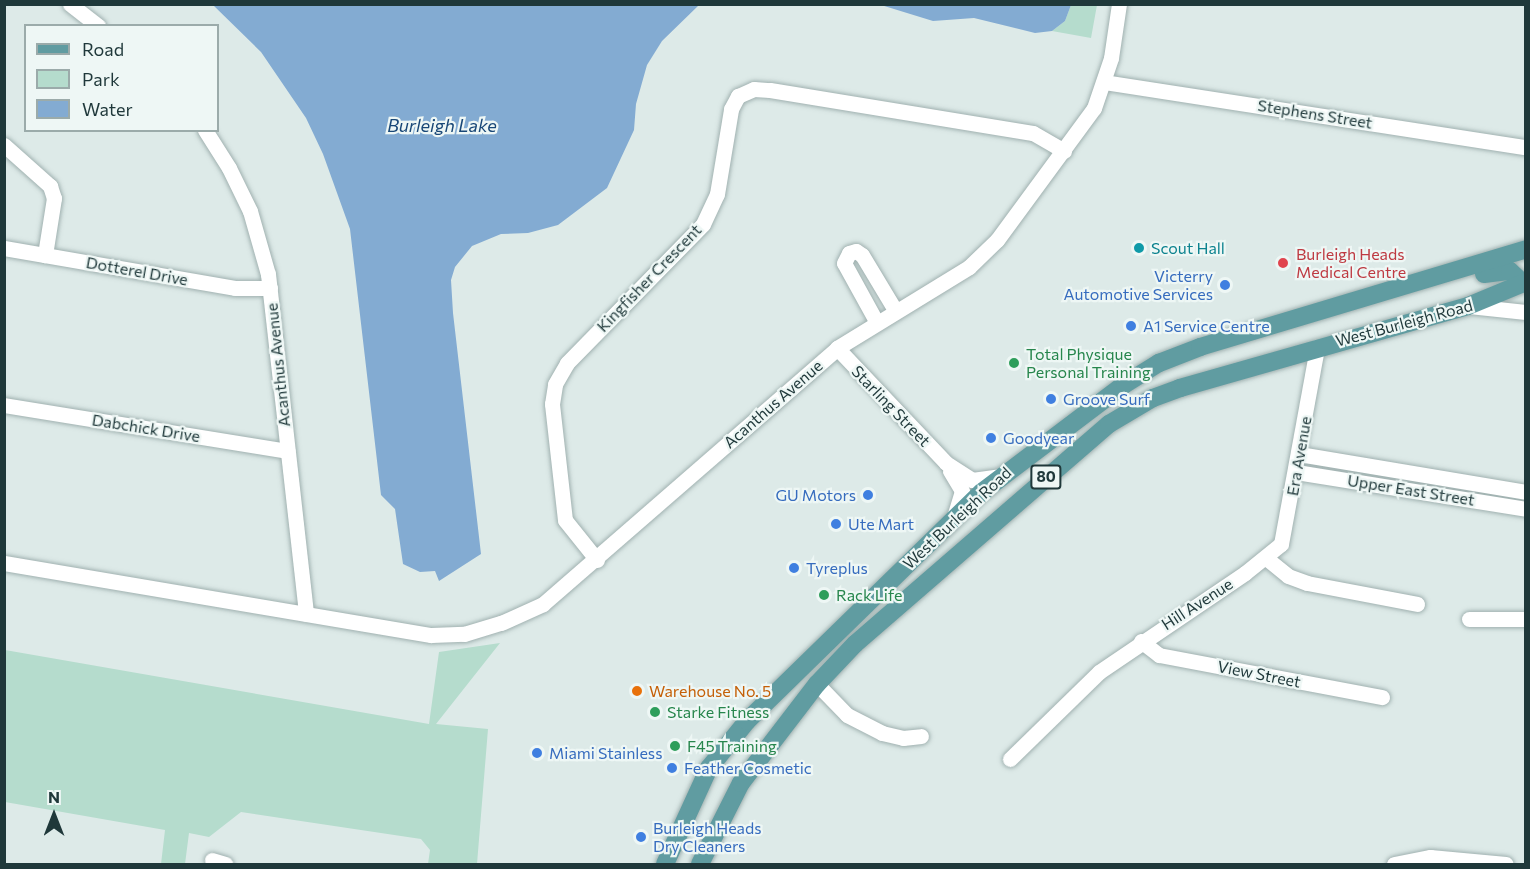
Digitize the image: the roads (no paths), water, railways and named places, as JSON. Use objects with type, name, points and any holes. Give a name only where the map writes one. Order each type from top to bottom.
[{"type":"main road","name":"West Burleigh Road","points":[[665,864],[709,768],[747,721],[954,518],[1000,476],[1159,363],[1200,347],[1526,249]]},
{"type":"main road","points":[[1368,298],[1414,294],[1501,271],[1512,272],[1525,284]]},
{"type":"main road","name":"West Burleigh Road","points":[[700,864],[741,783],[817,684],[889,614],[1109,424],[1153,398],[1317,347],[1468,306],[1525,284]]},
{"type":"street","points":[[70,4],[95,24]]},
{"type":"street","name":"Acanthus Avenue","points":[[4,563],[431,635],[464,634],[501,623],[543,604],[597,560],[837,348],[876,321],[969,267],[997,240],[1095,108],[1104,82],[1119,4]]},
{"type":"street","name":"Stephens Street","points":[[1104,82],[1526,147]]},
{"type":"street","name":"Kingfisher Crescent","points":[[597,560],[565,520],[552,404],[555,384],[567,363],[703,224],[717,194],[731,109],[738,96],[754,89],[770,90],[1021,131],[1048,139],[1064,151]]},
{"type":"street","name":"Acanthus Avenue","points":[[206,132],[229,168],[250,212],[270,288],[306,614]]},
{"type":"street","points":[[4,145],[50,186],[54,198],[45,255]]},
{"type":"street","name":"Dotterel Drive","points":[[4,249],[236,288],[270,288]]},
{"type":"street","points":[[876,321],[844,263],[849,253],[856,251],[862,255],[895,310]]},
{"type":"street","points":[[1468,306],[1526,312]]},
{"type":"street","name":"Era Avenue","points":[[1266,558],[1284,537],[1317,347]]},
{"type":"street","name":"Starling Street","points":[[837,348],[946,463],[972,480],[1000,476]]},
{"type":"street","name":"Dabchick Drive","points":[[4,405],[287,452]]},
{"type":"street","name":"Upper East Street","points":[[1299,454],[1526,492]]},
{"type":"street","name":"Starling Street","points":[[946,463],[962,491],[954,518]]},
{"type":"street","name":"Upper East Street","points":[[1296,472],[1526,509]]},
{"type":"street","points":[[1266,558],[1288,576],[1307,583],[1417,604]]},
{"type":"street","name":"Hill Avenue","points":[[1010,759],[1099,672],[1141,641],[1266,558]]},
{"type":"street","points":[[1469,619],[1526,619]]},
{"type":"street","name":"View Street","points":[[1141,641],[1159,655],[1382,697]]},
{"type":"street","points":[[817,684],[847,715],[864,724],[903,738],[921,736]]},
{"type":"street","points":[[1394,864],[1414,858],[1454,856],[1506,864]]},
{"type":"water","name":"Burleigh Lake","points":[[213,5],[699,5],[662,41],[647,65],[636,104],[634,130],[607,188],[558,225],[528,233],[501,234],[472,246],[455,267],[451,280],[453,313],[481,554],[439,581],[435,571],[420,572],[403,564],[395,509],[381,495],[350,229],[323,154],[306,118],[261,52]]},
{"type":"water","points":[[881,5],[1071,5],[1065,21],[1052,31],[1035,33],[974,18],[933,21]]},
{"type":"place","name":"Scout Hall","points":[[1139,248]]},
{"type":"place","name":"Burleigh Heads Medical Centre","points":[[1283,263]]},
{"type":"place","name":"Victerry Automotive Services","points":[[1225,285]]},
{"type":"place","name":"A1 Service Centre","points":[[1131,326]]},
{"type":"place","name":"Total Physique Personal Training","points":[[1014,363]]},
{"type":"place","name":"Groove Surf","points":[[1051,399]]},
{"type":"place","name":"Goodyear","points":[[991,438]]},
{"type":"place","name":"GU Motors","points":[[868,495]]},
{"type":"place","name":"Ute Mart","points":[[836,524]]},
{"type":"place","name":"Tyreplus","points":[[794,568]]},
{"type":"place","name":"Rack Life","points":[[824,595]]},
{"type":"place","name":"Warehouse No. 5","points":[[637,691]]},
{"type":"place","name":"Starke Fitness","points":[[655,712]]},
{"type":"place","name":"F45 Training","points":[[675,746]]},
{"type":"place","name":"Miami Stainless","points":[[537,753]]},
{"type":"place","name":"Feather Cosmetic","points":[[672,768]]},
{"type":"place","name":"Burleigh Heads Dry Cleaners","points":[[641,837]]}]
